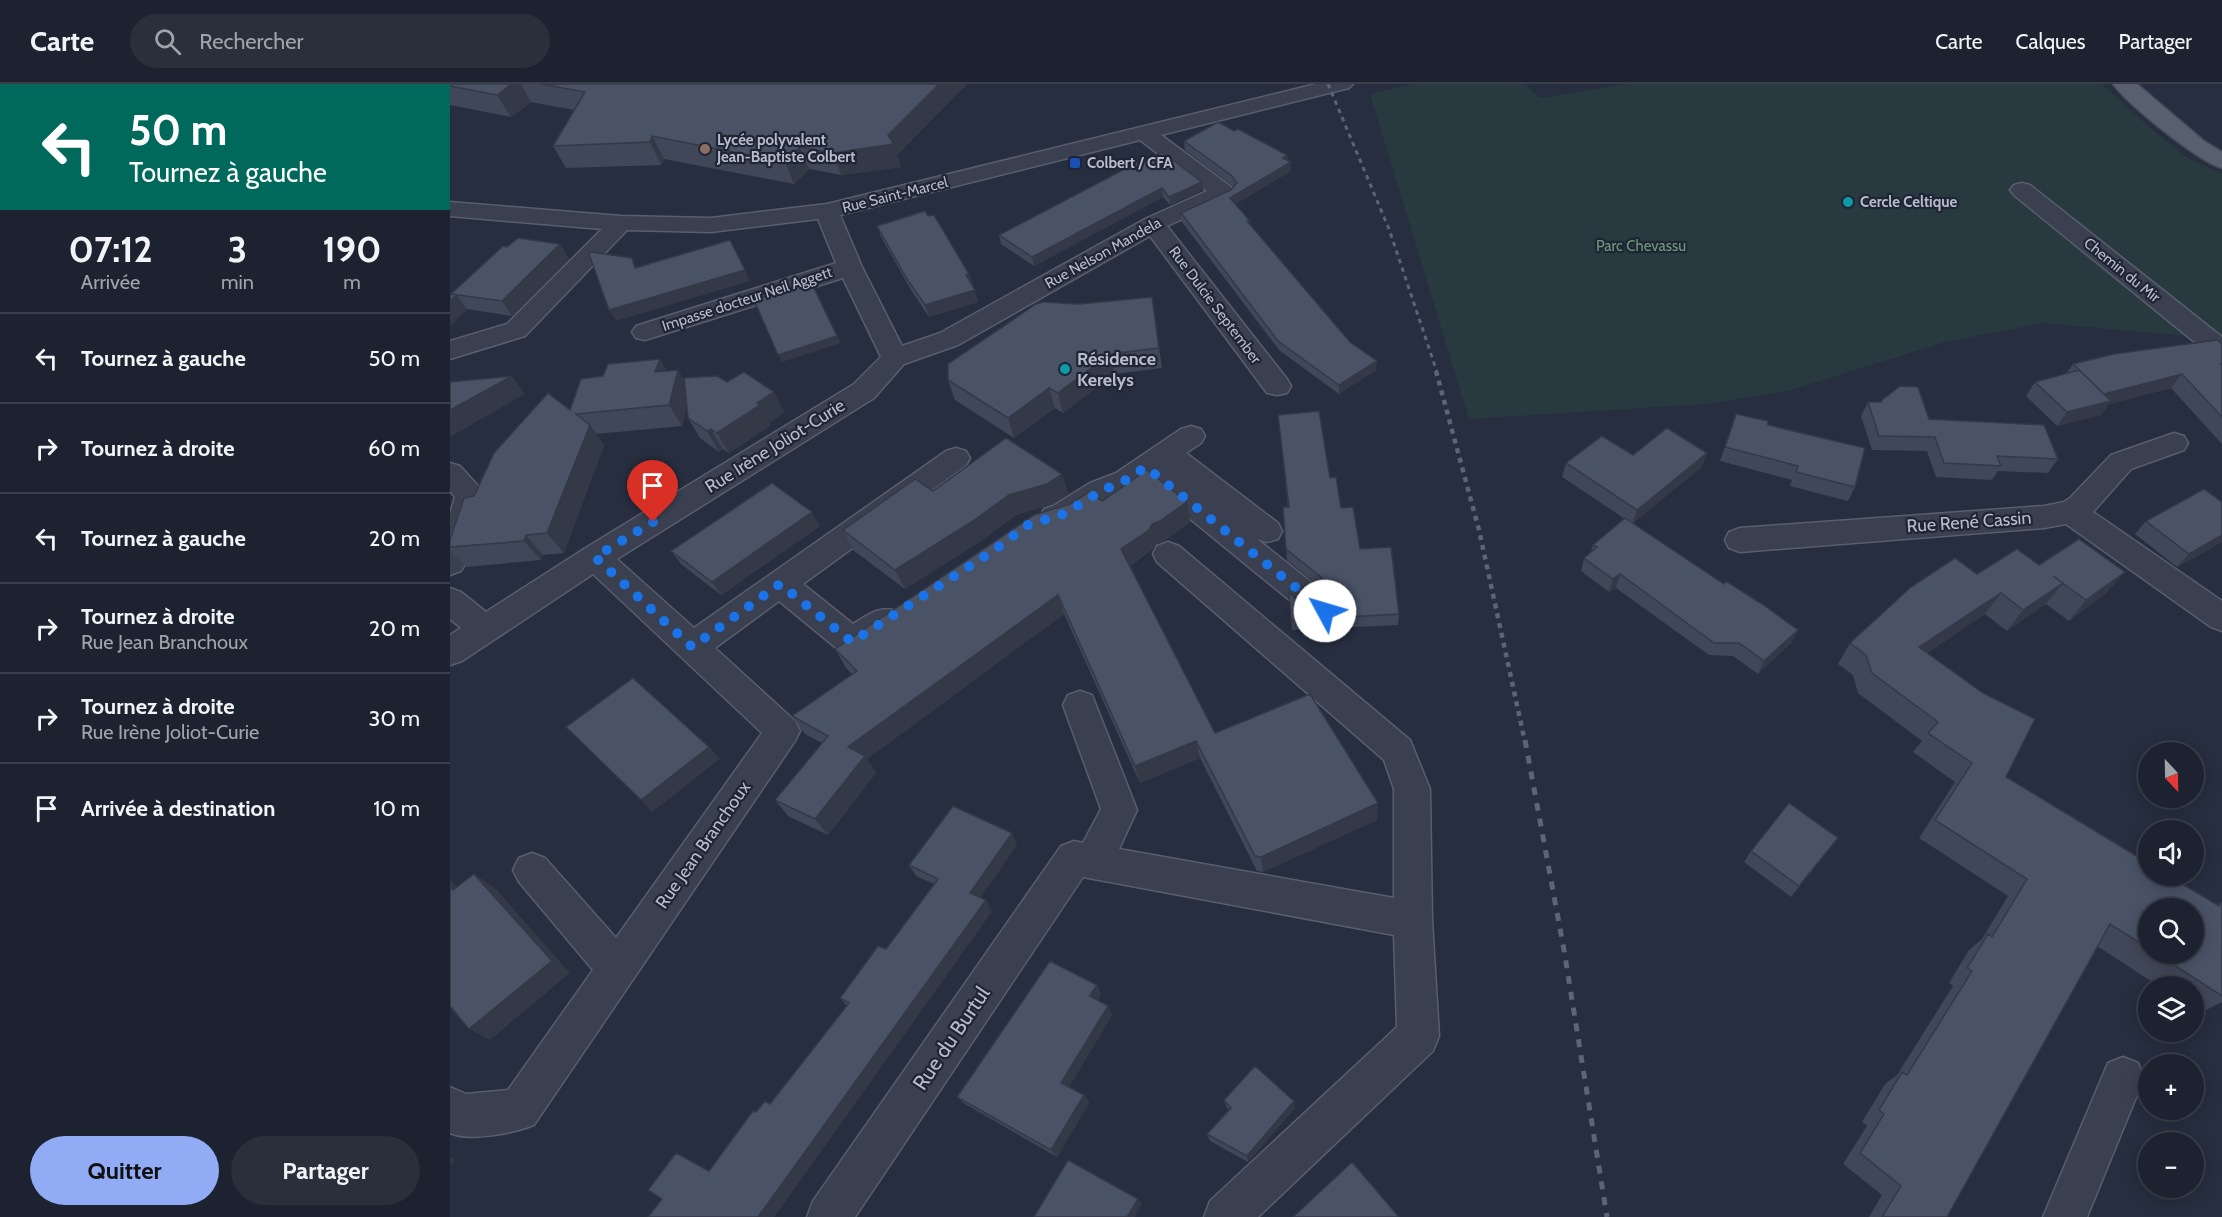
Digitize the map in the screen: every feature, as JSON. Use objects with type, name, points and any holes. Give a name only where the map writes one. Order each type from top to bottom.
[{"type":"main road","points":[[2124,84],[2196,146],[2222,161]]},
{"type":"street","name":"Rue Saint-Marcel","points":[[451,210],[621,223],[711,225],[827,211],[1336,86]]},
{"type":"street","name":"Rue Nelson Mandela","points":[[895,358],[949,339],[1153,224],[1223,192],[1144,133]]},
{"type":"street","name":"Chemin du Mir","points":[[2022,190],[2222,351]]},
{"type":"street","points":[[827,211],[850,267],[895,358]]},
{"type":"street","points":[[450,350],[516,330],[621,223]]},
{"type":"street","name":"Rue Dulcie September","points":[[1153,224],[1277,386]]},
{"type":"street","name":"Impasse docteur Neil Aggett","points":[[645,332],[850,267]]},
{"type":"street","name":"Rue Irène Joliot-Curie","points":[[450,652],[595,557],[864,391],[895,358]]},
{"type":"street","points":[[1028,525],[1064,514],[1101,491],[1126,480],[1191,436]]},
{"type":"street","name":"Rue René Cassin","points":[[1740,540],[2044,517],[2071,512],[2089,500],[2121,462],[2174,443]]},
{"type":"street","points":[[692,647],[956,458]]},
{"type":"street","points":[[1156,460],[1267,531]]},
{"type":"street","points":[[1156,460],[1325,611]]},
{"type":"street","points":[[450,473],[471,495],[450,563]]},
{"type":"street","points":[[2071,512],[2218,611]]},
{"type":"street","points":[[1168,554],[1398,751],[1412,789],[1413,920],[1418,1036],[1226,1217]]},
{"type":"street","name":"Rue Jean Branchoux","points":[[450,1108],[460,1116],[519,1110],[783,731],[595,557]]},
{"type":"street","points":[[780,584],[852,642],[912,603]]},
{"type":"street","points":[[450,601],[485,629]]},
{"type":"street","name":"Rue du Burtul","points":[[829,1217],[1119,810],[1080,705]]},
{"type":"street","points":[[1084,860],[1413,920]]},
{"type":"street","points":[[532,870],[617,968]]},
{"type":"street","points":[[2065,1217],[2123,1078]]},
{"type":"green space","name":"Parc Chevassu","points":[[1412,84],[1525,84],[1540,98],[1626,84],[2102,84],[2149,127],[2188,158],[2222,174],[2222,349],[2187,336],[2043,323],[1945,342],[1791,390],[1706,404],[1469,419],[1370,94]]},
{"type":"building","points":[[450,84],[512,84],[497,95],[450,86]]},
{"type":"building","points":[[541,84],[939,84],[888,135],[894,144],[833,153],[800,147],[785,162],[652,136],[650,142],[553,146],[585,92]]},
{"type":"building","points":[[1218,122],[1234,131],[1238,129],[1287,155],[1283,158],[1291,162],[1230,198],[1350,342],[1377,361],[1339,385],[1278,341],[1181,213],[1231,190],[1237,183],[1232,176],[1184,141]]},
{"type":"building","points":[[1162,152],[1202,182],[1169,197],[1162,188],[1032,257],[999,235],[1142,160],[1145,161]]},
{"type":"building","points":[[925,211],[928,216],[934,215],[969,274],[966,275],[975,290],[925,305],[907,279],[877,226]]},
{"type":"building","points":[[518,238],[560,244],[502,301],[451,294],[503,246],[507,247]]},
{"type":"building","points":[[730,240],[745,270],[609,310],[589,254],[591,252],[632,258],[635,268]]},
{"type":"building","points":[[811,282],[837,336],[778,355],[754,300]]},
{"type":"building","points":[[450,294],[457,295],[450,301]]},
{"type":"building","name":"Résidence Kerelys","points":[[1152,297],[1159,348],[1110,354],[1058,393],[1049,388],[1008,418],[948,380],[948,364],[1036,304],[1043,302],[1079,304]]},
{"type":"building","points":[[2217,340],[2222,344],[2222,363],[2220,364],[2222,364],[2222,417],[2182,374],[2104,394],[2073,364],[2114,354]]},
{"type":"building","points":[[660,359],[655,372],[678,370],[669,405],[576,414],[590,425],[547,533],[526,535],[524,541],[450,547],[450,540],[464,498],[474,496],[494,453],[548,393],[570,410],[581,379],[603,376],[608,364]]},
{"type":"building","points":[[2079,370],[2111,401],[2067,412],[2035,382]]},
{"type":"building","points":[[744,372],[774,392],[757,403],[760,405],[717,433],[711,429],[707,431],[688,418],[684,378],[717,376],[727,382]]},
{"type":"building","points":[[512,376],[450,410],[450,382]]},
{"type":"building","points":[[1900,386],[1918,387],[1929,419],[2044,425],[2058,459],[1997,456],[2001,466],[1944,463],[1935,437],[1879,436],[1868,402],[1882,402]]},
{"type":"building","points":[[1319,411],[1330,478],[1336,477],[1341,508],[1353,507],[1360,549],[1391,547],[1399,614],[1291,620],[1289,593],[1312,611],[1324,616],[1338,611],[1343,599],[1337,590],[1286,549],[1283,507],[1289,507],[1278,415]]},
{"type":"building","points":[[1736,414],[1768,421],[1768,425],[1865,448],[1855,487],[1796,472],[1798,466],[1725,447]]},
{"type":"building","points":[[1667,428],[1707,453],[1637,510],[1566,463],[1602,436],[1633,455]]},
{"type":"building","points":[[1006,438],[1062,474],[1047,484],[1009,495],[973,521],[895,570],[843,530],[915,479],[933,491]]},
{"type":"building","points":[[1147,470],[1187,502],[1152,524],[1149,530],[1121,549],[1215,733],[1310,694],[1378,803],[1261,857],[1255,856],[1196,741],[1135,766],[1058,595],[848,747],[865,756],[815,819],[775,800],[828,736],[792,716],[857,671],[835,649],[1034,515],[1070,504],[1089,492],[1102,501]]},
{"type":"building","points":[[772,483],[812,512],[712,582],[671,551]]},
{"type":"building","points":[[2204,489],[2222,502],[2222,535],[2189,554],[2146,521]]},
{"type":"building","points":[[1625,518],[1724,584],[1726,581],[1765,606],[1798,630],[1764,661],[1739,643],[1714,643],[1620,574],[1613,579],[1584,558],[1597,547],[1593,545]]},
{"type":"building","points":[[2079,539],[2125,572],[2086,600],[2063,583],[2023,610],[2001,593],[1919,647],[1983,693],[2035,719],[2006,777],[2138,857],[2138,886],[2186,886],[2219,906],[2222,903],[2222,996],[2204,984],[2204,976],[2191,976],[2172,964],[2204,964],[2204,898],[2138,898],[2138,942],[2110,924],[1947,1217],[1882,1217],[1901,1186],[1860,1153],[1884,1114],[1879,1110],[1902,1072],[1907,1075],[1972,971],[1967,968],[1988,934],[1992,937],[2027,879],[1935,820],[1972,763],[1928,733],[1938,722],[1872,673],[1866,655],[1850,643],[1911,587],[1955,558],[1977,574],[2017,549],[2039,565]]},
{"type":"building","points":[[633,678],[709,747],[641,800],[566,727]]},
{"type":"building","points":[[1789,803],[1838,838],[1799,886],[1751,851]]},
{"type":"building","points":[[953,806],[1012,833],[970,893],[986,900],[758,1217],[648,1217],[662,1199],[648,1190],[676,1153],[709,1171],[753,1111],[756,1112],[765,1101],[770,1104],[849,1003],[840,998],[878,946],[886,949],[938,879],[909,865]]},
{"type":"building","points":[[474,874],[552,961],[469,1029],[450,1006],[450,886],[453,890]]},
{"type":"building","points":[[1050,961],[1097,985],[1090,996],[1108,1006],[1061,1083],[1084,1095],[1051,1150],[957,1097]]},
{"type":"building","points":[[1255,1066],[1294,1101],[1247,1156],[1207,1134],[1231,1108],[1224,1100]]},
{"type":"building","points":[[1068,1160],[1138,1199],[1127,1217],[1034,1217]]},
{"type":"building","points":[[1352,1162],[1399,1217],[1293,1217]]},
{"type":"railway","points":[[1328,84],[1389,229],[1437,372]]},
{"type":"railway","points":[[1436,371],[1479,530],[1525,742]]},
{"type":"railway","points":[[1525,740],[1564,950],[1607,1217]]},
{"type":"place","name":"Lycée polyvalent Jean-Baptiste Colbert","points":[[705,149]]},
{"type":"place","name":"Colbert / CFA","points":[[1075,163]]},
{"type":"place","name":"Cercle Celtique","points":[[1848,202]]},
{"type":"place","name":"Résidence Kerelys","points":[[1065,369]]},
{"type":"route","points":[[653,522],[595,557],[692,647],[780,584],[852,642],[993,551],[1028,525],[1064,514],[1146,467],[1325,611]]}]
